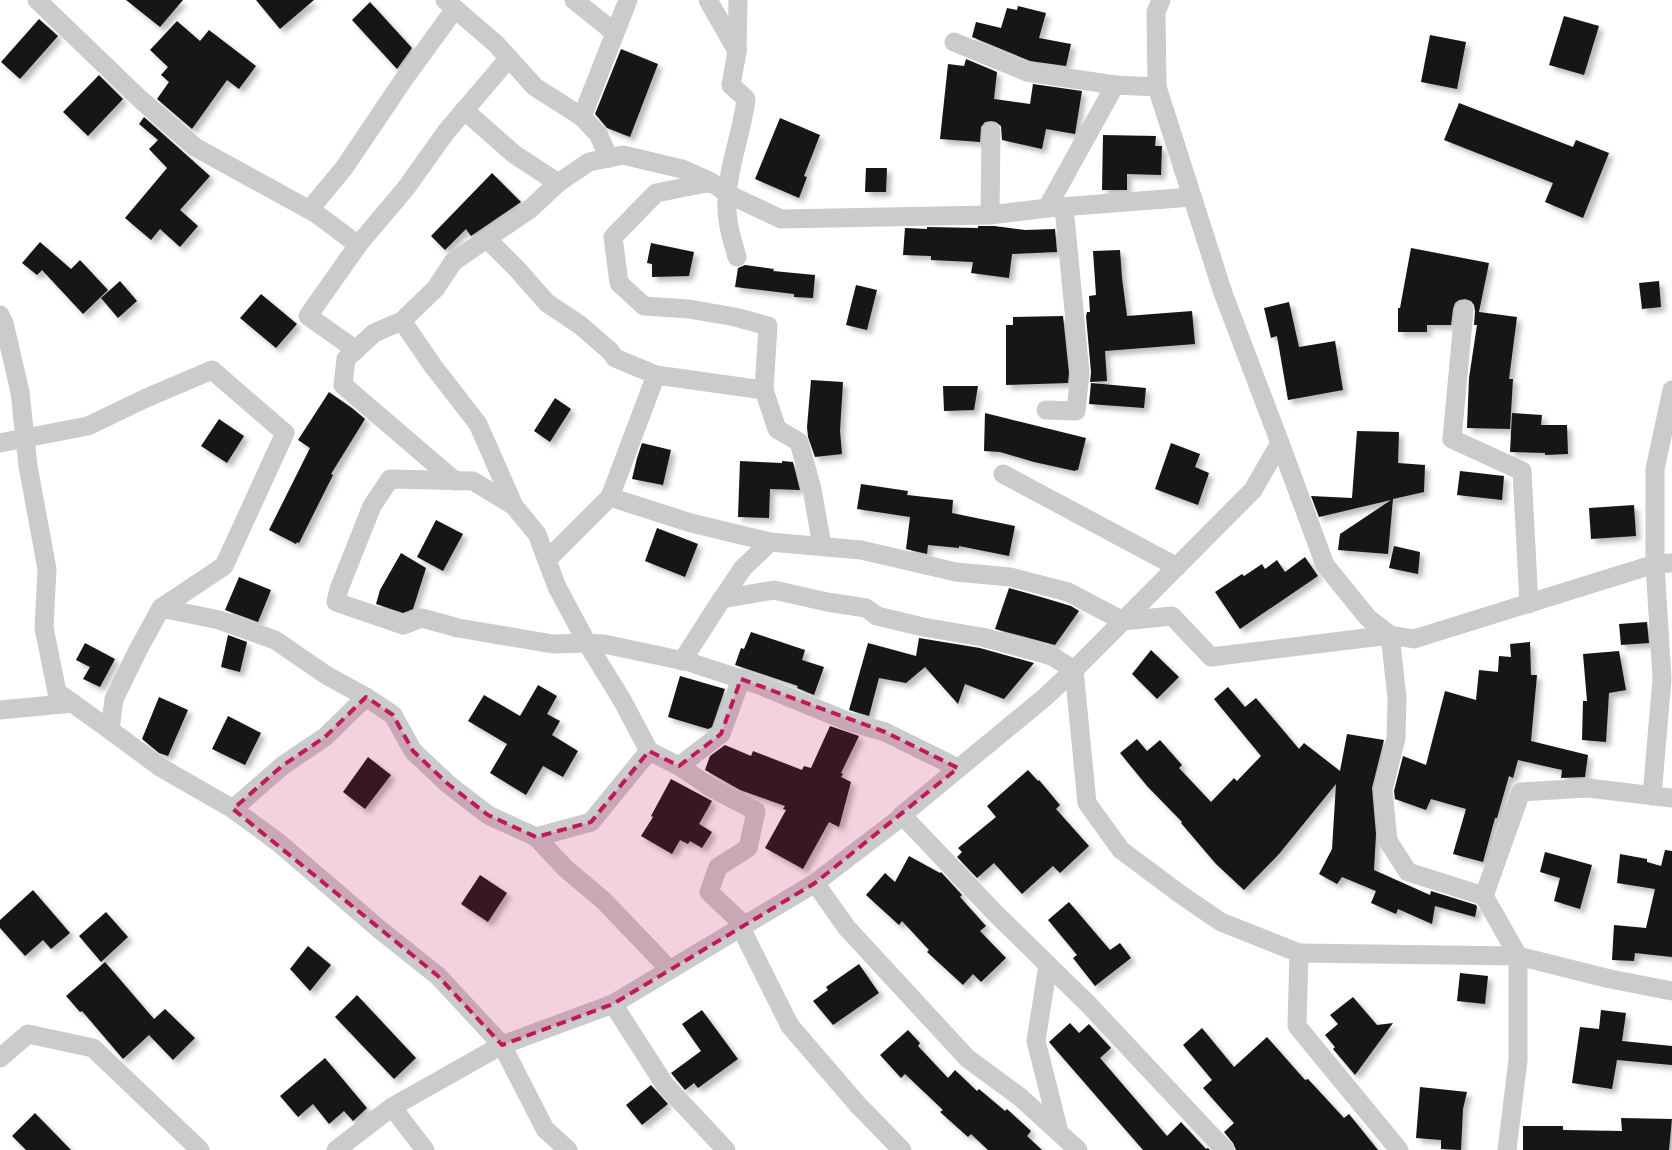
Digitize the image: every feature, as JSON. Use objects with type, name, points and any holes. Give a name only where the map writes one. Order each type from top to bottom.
[{"type":"street","points":[[37,0],[140,99],[195,147],[314,213],[358,245]]},
{"type":"street","points":[[574,0],[614,32]]},
{"type":"street","points":[[582,117],[628,0]]},
{"type":"street","points":[[708,0],[738,52]]},
{"type":"street","points":[[737,256],[730,231],[727,203],[736,142],[746,99],[731,85],[738,52],[738,0]]},
{"type":"street","points":[[1161,0],[1156,12],[1156,87],[1224,294],[1325,565],[1368,618],[1390,634],[1397,698],[1396,738],[1383,790],[1388,841],[1408,872],[1484,896],[1518,956],[1518,1060],[1507,1150]]},
{"type":"street","points":[[314,213],[310,209],[344,168],[404,80],[450,5],[496,44],[535,87],[582,117],[598,134],[608,158]]},
{"type":"street","points":[[954,42],[1027,72],[1115,85],[1156,87]]},
{"type":"street","points":[[356,350],[308,316],[358,245],[406,188],[446,132],[510,58]]},
{"type":"street","points":[[1046,410],[1076,411],[1080,373],[1056,207],[1115,85]]},
{"type":"street","points":[[464,110],[514,154],[558,182]]},
{"type":"street","points":[[990,215],[991,132]]},
{"type":"street","points":[[455,481],[344,385],[346,359],[374,333],[402,321],[436,288],[453,262],[529,210],[558,182],[589,162],[623,155],[682,169],[711,182],[728,194],[781,219],[990,215],[1056,207],[1192,197]]},
{"type":"street","points":[[711,182],[656,193],[613,237],[619,283],[644,306],[689,308],[768,326],[764,390],[777,429],[799,442],[812,489],[822,546]]},
{"type":"street","points":[[492,235],[488,240],[517,268],[547,303],[580,325],[616,358],[656,376],[764,390]]},
{"type":"street","points":[[1464,310],[1452,439],[1522,471],[1529,604]]},
{"type":"street","points":[[0,315],[4,323],[20,392],[28,466],[46,569],[44,628],[57,692],[160,767],[233,809],[279,843],[379,929],[438,976],[502,1045],[545,1129],[568,1150]]},
{"type":"street","points":[[402,321],[433,366],[478,424],[514,506],[537,534],[557,587],[586,642],[622,700],[649,751],[679,766],[710,787],[756,811],[748,848],[718,867],[709,892],[743,927],[790,1026],[858,1105],[902,1150]]},
{"type":"street","points":[[0,443],[25,440],[88,426],[144,399],[212,370],[285,433],[224,566],[161,608],[114,699],[110,730]]},
{"type":"street","points":[[547,560],[610,497],[656,376]]},
{"type":"street","points":[[1652,796],[1662,679],[1663,564],[1655,469],[1672,390]]},
{"type":"street","points":[[336,1150],[392,1106],[502,1045],[612,1004],[815,883],[900,818],[1044,698],[1074,670],[1254,490],[1280,443]]},
{"type":"street","points":[[1003,474],[1177,567]]},
{"type":"street","points":[[514,506],[473,481],[390,480],[372,506],[342,580],[336,602],[403,625],[422,618],[458,628],[534,641],[553,644],[586,642],[604,644],[682,661],[759,685],[847,721],[885,732],[958,768]]},
{"type":"street","points":[[610,497],[691,522],[770,542],[861,550],[956,572],[1010,578],[1068,592],[1123,621],[1172,616],[1211,657],[1390,634],[1414,639],[1663,564]]},
{"type":"street","points":[[682,661],[743,568],[770,542]]},
{"type":"street","points":[[722,599],[774,590],[827,602],[866,608],[876,616],[923,627],[982,637],[1052,656],[1074,670]]},
{"type":"street","points":[[161,608],[219,620],[275,640],[326,675],[394,715],[413,750],[448,784],[488,815],[536,837],[565,868],[604,901],[670,970]]},
{"type":"street","points":[[1074,670],[1087,803],[1121,850],[1221,922],[1299,953],[1518,956],[1610,979],[1672,991]]},
{"type":"street","points":[[679,766],[721,734],[741,679]]},
{"type":"street","points":[[233,809],[282,766],[325,737],[366,697]]},
{"type":"street","points":[[0,710],[73,703]]},
{"type":"street","points":[[536,837],[591,822],[649,751]]},
{"type":"street","points":[[1484,896],[1521,792],[1588,788],[1672,798]]},
{"type":"street","points":[[902,815],[995,913],[1089,1005],[1225,1150]]},
{"type":"street","points":[[815,883],[847,928],[967,1058],[1020,1096],[1078,1150]]},
{"type":"street","points":[[1299,953],[1297,1026],[1398,1150]]},
{"type":"street","points":[[1048,965],[1036,1040],[1059,1132]]},
{"type":"street","points":[[612,1004],[666,1085],[726,1150]]},
{"type":"street","points":[[0,1058],[28,1034],[94,1048],[200,1150]]},
{"type":"street","points":[[392,1106],[426,1150]]},
{"type":"highlighted area","points":[[741,679],[885,732],[958,768],[815,883],[613,1004],[502,1045],[438,976],[233,809],[282,766],[325,737],[366,697],[393,715],[413,751],[448,784],[488,815],[536,837],[591,822],[649,751],[679,766],[721,734]]},
{"type":"building","points":[[126,0],[183,0],[160,27]]},
{"type":"building","points":[[256,0],[314,0],[280,29]]},
{"type":"building","points":[[370,2],[412,48],[397,69],[352,20]]},
{"type":"building","points":[[1018,6],[1046,13],[1039,38],[1071,44],[1066,66],[1030,61],[972,37],[976,22],[1001,28],[1007,8],[1017,10]]},
{"type":"building","points":[[1564,16],[1599,26],[1584,75],[1549,65]]},
{"type":"building","points":[[39,19],[58,36],[20,79],[1,62]]},
{"type":"building","points":[[177,21],[200,41],[209,30],[256,66],[239,89],[227,80],[192,129],[157,99],[169,82],[161,75],[168,67],[150,50]]},
{"type":"building","points":[[1430,35],[1466,42],[1457,89],[1421,82]]},
{"type":"building","points":[[621,49],[658,64],[630,137],[607,128],[595,114]]},
{"type":"building","points":[[966,59],[997,72],[994,99],[1030,104],[1033,84],[1082,91],[1075,134],[1046,129],[1042,149],[1002,140],[1001,126],[991,121],[985,122],[981,127],[980,142],[940,139],[948,64],[964,66]]},
{"type":"building","points":[[99,75],[123,99],[88,136],[63,112]]},
{"type":"building","points":[[1459,103],[1573,147],[1576,140],[1609,153],[1583,218],[1545,202],[1553,183],[1444,140]]},
{"type":"building","points":[[144,117],[210,176],[180,210],[198,226],[180,247],[160,229],[151,240],[125,218],[167,168],[149,149],[158,140],[139,124]]},
{"type":"building","points":[[780,118],[820,135],[804,176],[807,177],[799,198],[755,179]]},
{"type":"building","points":[[1103,135],[1156,136],[1155,146],[1162,146],[1161,175],[1127,174],[1127,190],[1102,190]]},
{"type":"building","points":[[866,168],[887,168],[886,192],[865,192]]},
{"type":"building","points":[[492,173],[521,202],[471,236],[466,229],[445,250],[431,236]]},
{"type":"building","points":[[978,226],[1025,230],[1055,229],[1057,252],[1012,254],[1009,278],[971,273],[973,262],[931,260],[931,256],[903,255],[905,228],[978,228]]},
{"type":"building","points":[[40,242],[71,269],[80,260],[108,290],[83,314],[42,270],[37,275],[22,263]]},
{"type":"building","points":[[651,243],[694,252],[689,276],[652,277],[652,264],[647,263]]},
{"type":"building","points":[[1411,248],[1489,263],[1479,312],[1517,317],[1509,379],[1513,379],[1510,429],[1467,428],[1469,378],[1477,325],[1474,325],[1475,311],[1471,301],[1465,299],[1455,303],[1451,325],[1427,325],[1427,332],[1398,332],[1398,308],[1400,308]]},
{"type":"building","points":[[1120,250],[1127,316],[1192,311],[1195,344],[1105,351],[1107,381],[1090,382],[1091,372],[1086,316],[1087,312],[1090,312],[1089,296],[1096,295],[1093,251]]},
{"type":"building","points":[[745,265],[774,269],[773,271],[815,275],[813,298],[794,297],[794,294],[735,287],[738,268]]},
{"type":"building","points":[[120,281],[137,301],[118,318],[101,298]]},
{"type":"building","points":[[1659,281],[1661,307],[1642,309],[1639,283]]},
{"type":"building","points":[[856,285],[877,290],[867,330],[846,325]]},
{"type":"building","points":[[261,294],[297,324],[276,348],[240,318]]},
{"type":"building","points":[[1289,302],[1299,347],[1335,341],[1343,390],[1288,400],[1277,336],[1271,338],[1264,308]]},
{"type":"building","points":[[1063,316],[1069,373],[1068,383],[1006,385],[1006,325],[1013,325],[1013,317]]},
{"type":"building","points":[[811,380],[843,382],[840,431],[842,454],[815,457],[808,437],[807,427]]},
{"type":"building","points":[[1091,383],[1146,388],[1144,408],[1089,404]]},
{"type":"building","points":[[943,386],[978,386],[974,410],[944,411]]},
{"type":"building","points":[[329,392],[365,419],[331,474],[333,475],[299,543],[297,542],[296,544],[269,530],[310,448],[298,440]]},
{"type":"building","points":[[555,398],[571,409],[550,442],[534,431]]},
{"type":"building","points":[[985,413],[1086,438],[1078,470],[1075,471],[1034,462],[1000,452],[984,451]]},
{"type":"building","points":[[1512,413],[1542,415],[1541,425],[1567,425],[1568,454],[1545,455],[1545,453],[1510,452]]},
{"type":"building","points":[[219,419],[244,436],[227,463],[201,446]]},
{"type":"building","points":[[1357,431],[1399,432],[1398,463],[1425,465],[1424,492],[1393,499],[1388,554],[1338,550],[1340,534],[1391,500],[1319,517],[1311,496],[1352,498]]},
{"type":"building","points":[[642,443],[671,450],[663,485],[632,479]]},
{"type":"building","points":[[1171,443],[1200,454],[1195,467],[1209,473],[1198,505],[1155,489]]},
{"type":"building","points":[[740,461],[793,462],[800,490],[770,489],[769,518],[738,517]]},
{"type":"building","points":[[1460,471],[1504,476],[1502,500],[1457,495]]},
{"type":"building","points":[[861,484],[908,491],[907,495],[953,500],[952,513],[1015,526],[1009,556],[959,546],[959,548],[928,545],[927,554],[906,549],[910,517],[857,509]]},
{"type":"building","points":[[1634,505],[1636,536],[1591,539],[1589,508]]},
{"type":"building","points":[[436,520],[463,534],[443,571],[417,557]]},
{"type":"building","points":[[657,528],[698,544],[685,577],[645,561]]},
{"type":"building","points":[[1394,546],[1420,552],[1418,574],[1389,568]]},
{"type":"building","points":[[401,553],[426,568],[413,609],[403,613],[376,604],[380,590]]},
{"type":"building","points":[[1305,557],[1318,576],[1240,629],[1215,592],[1242,574],[1244,576],[1262,564],[1265,569],[1277,560],[1285,572]]},
{"type":"building","points":[[239,577],[271,590],[258,622],[225,610]]},
{"type":"building","points":[[1009,588],[1071,606],[1079,611],[1055,645],[995,629]]},
{"type":"building","points":[[1647,622],[1649,643],[1621,645],[1619,624]]},
{"type":"building","points":[[751,632],[805,650],[802,660],[824,667],[814,695],[797,688],[798,686],[735,665],[741,648],[744,649]]},
{"type":"building","points":[[228,635],[247,642],[240,672],[221,667]]},
{"type":"building","points":[[919,638],[980,648],[1034,663],[1004,699],[965,684],[958,704],[925,667],[906,683],[879,678],[869,716],[849,710],[868,643],[916,656]]},
{"type":"building","points":[[1530,642],[1531,675],[1537,675],[1531,741],[1588,755],[1585,777],[1561,778],[1562,770],[1518,760],[1513,778],[1509,776],[1483,862],[1453,854],[1466,809],[1431,799],[1426,810],[1395,799],[1394,791],[1403,756],[1426,765],[1445,691],[1476,700],[1479,670],[1498,672],[1499,656],[1511,657],[1510,644]]},
{"type":"building","points":[[85,643],[115,659],[100,687],[83,679],[90,667],[76,660]]},
{"type":"building","points":[[1151,650],[1179,677],[1157,699],[1132,674]]},
{"type":"building","points":[[1619,651],[1626,690],[1609,693],[1606,742],[1582,740],[1583,701],[1587,701],[1583,654]]},
{"type":"building","points":[[680,676],[725,689],[712,727],[708,729],[668,717]]},
{"type":"building","points":[[538,685],[557,696],[547,714],[560,721],[552,735],[578,751],[563,777],[543,766],[526,795],[490,773],[507,744],[468,721],[484,695],[520,716]]},
{"type":"building","points":[[1228,687],[1245,707],[1256,698],[1299,749],[1304,743],[1340,771],[1347,734],[1384,740],[1372,788],[1376,834],[1374,870],[1430,895],[1431,891],[1476,905],[1475,917],[1435,906],[1432,924],[1398,909],[1396,914],[1371,903],[1376,891],[1342,877],[1337,884],[1319,874],[1332,849],[1336,784],[1279,854],[1244,890],[1216,864],[1182,822],[1147,786],[1120,753],[1137,739],[1147,751],[1160,740],[1182,765],[1179,768],[1211,802],[1234,778],[1237,781],[1261,756],[1214,699]]},
{"type":"building","points":[[159,697],[188,710],[168,756],[159,753],[142,739]]},
{"type":"building","points":[[228,716],[261,733],[245,765],[212,749]]},
{"type":"building","points":[[830,726],[859,736],[841,773],[843,774],[841,777],[851,782],[839,827],[829,822],[803,869],[765,848],[786,810],[783,809],[785,806],[740,790],[705,770],[710,756],[725,745],[751,756],[753,751],[802,770],[804,766],[811,768]]},
{"type":"building","points":[[368,757],[391,775],[365,809],[343,792]]},
{"type":"building","points":[[1028,770],[1060,805],[1056,809],[1089,846],[1060,873],[1053,866],[1022,894],[994,863],[977,878],[957,857],[962,852],[958,848],[996,817],[987,806]]},
{"type":"building","points":[[671,779],[712,801],[699,824],[712,832],[702,848],[690,841],[688,844],[680,840],[672,854],[641,836],[653,817],[651,816]]},
{"type":"building","points":[[1665,850],[1672,851],[1672,957],[1635,953],[1634,961],[1612,960],[1614,925],[1646,928],[1655,889],[1617,883],[1620,854],[1647,859],[1647,862],[1661,866]]},
{"type":"building","points":[[1545,852],[1592,865],[1580,909],[1554,901],[1560,878],[1540,872]]},
{"type":"building","points":[[909,856],[941,872],[986,926],[980,931],[1006,958],[981,982],[973,974],[963,985],[927,952],[929,950],[902,921],[899,925],[866,895],[885,873],[895,882]]},
{"type":"building","points":[[480,875],[507,893],[488,922],[461,904]]},
{"type":"building","points":[[33,890],[70,933],[51,949],[43,940],[25,956],[0,928],[0,920]]},
{"type":"building","points":[[1069,902],[1110,950],[1120,943],[1131,958],[1095,986],[1073,958],[1077,955],[1048,920]]},
{"type":"building","points":[[106,912],[128,937],[101,962],[79,936]]},
{"type":"building","points":[[308,946],[331,965],[310,991],[290,969]]},
{"type":"building","points":[[105,962],[154,1019],[165,1009],[195,1038],[173,1060],[149,1035],[123,1059],[82,1011],[80,1012],[66,996]]},
{"type":"building","points":[[859,964],[879,993],[833,1025],[813,1001],[828,990],[826,987]]},
{"type":"building","points":[[1460,973],[1488,976],[1485,1004],[1457,1001]]},
{"type":"building","points":[[357,995],[416,1058],[394,1079],[335,1017]]},
{"type":"building","points":[[1353,997],[1377,1025],[1393,1023],[1355,1075],[1333,1049],[1335,1047],[1325,1035],[1338,1024],[1330,1015]]},
{"type":"building","points":[[702,1010],[738,1059],[698,1088],[694,1083],[685,1090],[671,1073],[701,1051],[682,1024]]},
{"type":"building","points":[[1601,1010],[1626,1013],[1622,1041],[1672,1046],[1672,1065],[1617,1060],[1612,1089],[1572,1083],[1580,1027],[1599,1029]]},
{"type":"building","points":[[1070,1023],[1079,1033],[1089,1024],[1111,1048],[1100,1058],[1167,1136],[1181,1122],[1206,1149],[1210,1150],[1143,1150],[1049,1042]]},
{"type":"building","points":[[1202,1028],[1234,1067],[1267,1037],[1305,1080],[1308,1079],[1344,1118],[1349,1114],[1378,1150],[1236,1150],[1224,1132],[1234,1123],[1203,1088],[1212,1080],[1183,1045]]},
{"type":"building","points":[[908,1030],[920,1043],[918,1046],[948,1078],[955,1070],[977,1091],[979,1089],[1005,1111],[1007,1109],[1031,1131],[1027,1136],[1042,1150],[988,1150],[971,1134],[968,1137],[940,1112],[943,1110],[905,1074],[901,1078],[880,1055]]},
{"type":"building","points":[[325,1058],[367,1108],[353,1121],[344,1111],[329,1124],[313,1104],[298,1117],[280,1096]]},
{"type":"building","points":[[651,1085],[668,1104],[642,1125],[626,1105]]},
{"type":"building","points":[[1420,1087],[1467,1092],[1463,1109],[1461,1150],[1441,1149],[1441,1140],[1416,1138]]},
{"type":"building","points":[[35,1113],[71,1150],[26,1150],[12,1136]]},
{"type":"building","points":[[1621,1118],[1672,1119],[1669,1150],[1523,1150],[1523,1126],[1563,1126],[1563,1130],[1622,1131]]}]
